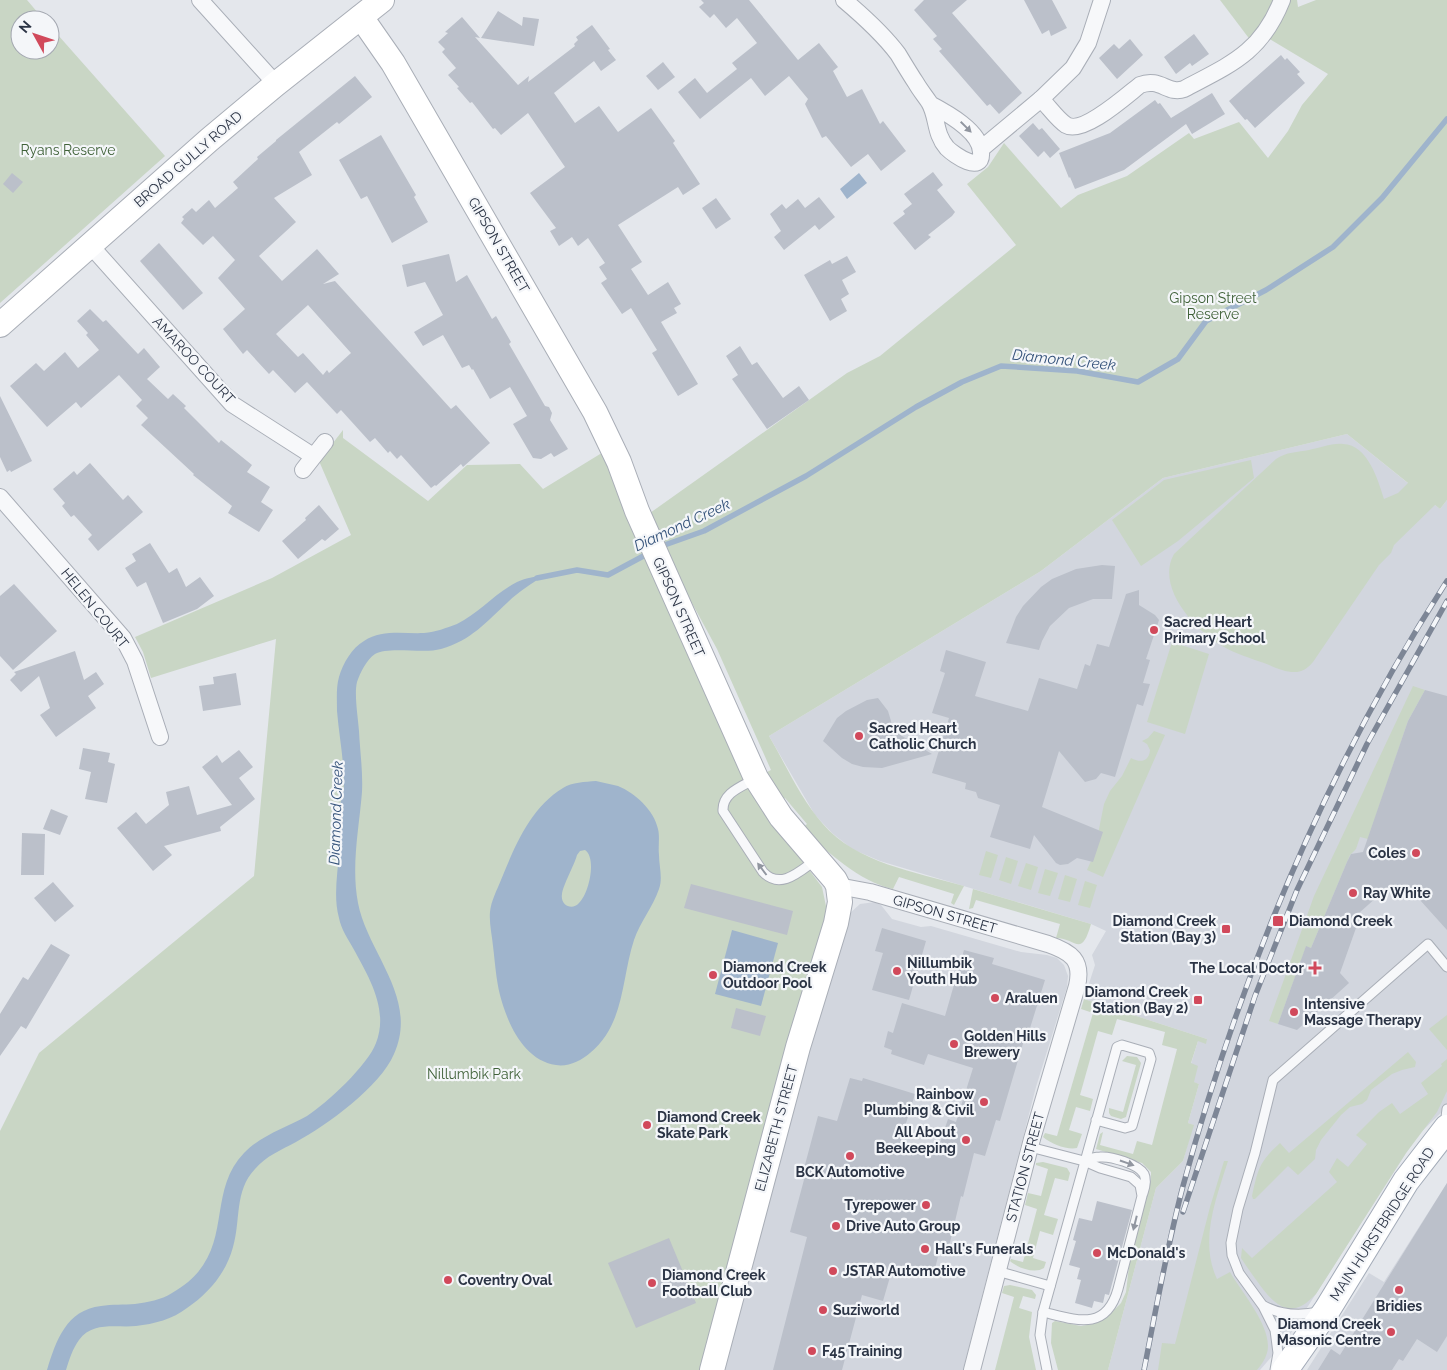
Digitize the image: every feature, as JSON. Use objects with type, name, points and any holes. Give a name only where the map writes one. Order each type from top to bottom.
[{"type":"main road","name":"MAIN HURSTBRIDGE ROAD","points":[[1284,1369],[1327,1310],[1403,1186],[1446,1123]]},
{"type":"street","points":[[200,0],[276,84]]},
{"type":"street","name":"BROAD GULLY ROAD","points":[[0,325],[162,181],[276,84],[382,0]]},
{"type":"street","points":[[844,0],[863,16],[888,43],[930,104],[940,136],[953,153],[967,162],[976,162],[981,157],[981,149],[975,137],[960,122],[930,104]]},
{"type":"street","points":[[981,149],[1041,99],[1065,76],[1081,57],[1094,29],[1102,0]]},
{"type":"street","points":[[1041,99],[1066,125],[1074,127],[1094,120],[1140,85],[1157,83],[1175,90],[1184,89],[1234,63],[1247,53],[1270,26],[1282,0]]},
{"type":"street","name":"GIPSON STREET","points":[[361,17],[393,63],[590,404],[619,462],[637,511],[744,754],[756,778],[781,818],[817,858],[838,886],[856,888],[1048,944],[1070,954],[1078,966]]},
{"type":"street","name":"AMAROO COURT","points":[[90,245],[232,404],[314,456]]},
{"type":"street","points":[[303,470],[325,442]]},
{"type":"street","name":"HELEN COURT","points":[[0,498],[123,638],[135,661],[160,737]]},
{"type":"street","name":"ELIZABETH STREET","points":[[712,1370],[798,1047],[836,923],[840,902],[838,886]]},
{"type":"street","name":"STATION STREET","points":[[972,1370],[1030,1146],[1077,986],[1078,966]]},
{"type":"lane","points":[[756,778],[724,799],[723,811],[763,872],[772,879],[786,879],[817,858]]},
{"type":"lane","points":[[1284,1369],[1278,1352],[1275,1330],[1263,1306],[1239,1273],[1232,1255],[1231,1243],[1238,1209],[1255,1153],[1273,1080],[1428,944],[1447,967]]},
{"type":"lane","points":[[1047,1370],[1040,1335],[1043,1312],[1084,1161],[1117,1047],[1122,1045],[1149,1053],[1151,1058],[1132,1126],[1125,1128],[1096,1120]]},
{"type":"lane","points":[[1030,1146],[1084,1161],[1135,1179],[1140,1185],[1142,1196],[1116,1297],[1109,1309],[1099,1316],[1082,1321],[1043,1312]]},
{"type":"lane","points":[[997,1271],[1050,1286]]},
{"type":"lane","points":[[1263,1306],[1291,1314],[1305,1314],[1327,1310]]},
{"type":"shaded area","points":[[1347,434],[1440,509],[1447,500],[1447,1107],[1420,1133],[1287,1339],[1260,1370],[1108,1370],[1156,1188],[1183,1161],[1193,1125],[1188,1123],[1199,1084],[1193,1082],[1191,1064],[1198,1041],[1207,1039],[1084,999],[1095,965],[1092,955],[1106,931],[1091,924],[880,861],[852,849],[832,833],[815,815],[769,736],[1041,571],[1163,478]]},
{"type":"shaded area","points":[[875,902],[881,905],[892,919],[921,927],[931,926],[1021,952],[1057,958],[1064,965],[1068,976],[1067,987],[1036,1087],[963,1370],[723,1370],[805,1061],[849,914],[860,904]]},
{"type":"shaded area","points":[[1447,1183],[1447,1370],[1307,1370],[1369,1273],[1384,1282]]},
{"type":"green space","name":"Ryans Reserve","points":[[0,0],[27,0],[36,10],[10,10],[10,60],[60,60],[60,37],[165,156],[0,303]]},
{"type":"green space","points":[[1220,0],[1276,0],[1251,41]]},
{"type":"green space","name":"Gipson Street Reserve","points":[[1288,0],[1297,0],[1298,7],[1316,0],[1447,0],[1447,500],[1440,509],[1435,505],[1394,545],[1391,553],[1379,565],[1313,662],[1304,670],[1289,672],[1233,652],[1213,640],[1191,620],[1174,594],[1170,580],[1170,567],[1174,554],[1276,459],[1288,454],[1334,444],[1352,446],[1359,450],[1371,465],[1384,499],[1398,493],[1408,483],[1347,434],[1163,478],[1041,571],[769,736],[807,803],[823,824],[837,837],[869,857],[907,871],[964,886],[954,905],[951,903],[954,894],[899,877],[893,889],[868,880],[833,856],[802,828],[807,824],[785,798],[780,802],[765,773],[771,770],[717,649],[680,581],[650,513],[847,373],[880,356],[1016,245],[967,184],[988,167],[1004,143],[1061,208],[1078,195],[1127,176],[1189,133],[1194,139],[1239,122],[1268,158],[1288,131],[1302,105],[1328,74],[1268,38]]},
{"type":"green space","name":"Nillumbik Park","points":[[343,430],[343,438],[428,501],[467,465],[520,464],[543,489],[605,451],[698,676],[742,775],[775,825],[822,887],[827,911],[702,1370],[0,1370],[0,1131],[39,1053],[254,876],[276,639],[151,678],[143,652],[135,637],[272,578],[351,535],[319,461]]},
{"type":"green space","points":[[1251,460],[1254,478],[1178,541],[1141,566],[1112,520],[1164,480]]},
{"type":"green space","points":[[1172,642],[1209,654],[1185,734],[1147,722]]},
{"type":"green space","points":[[1413,686],[1425,690],[1408,721],[1368,839],[1360,837],[1356,849],[1350,855],[1311,948],[1306,947],[1278,1024],[1269,1021],[1314,896]]},
{"type":"green space","points":[[1154,731],[1165,735],[1103,877],[1087,870],[1094,854],[1104,804],[1131,758],[1141,761],[1148,757],[1150,750],[1147,744],[1142,741],[1148,738]]},
{"type":"green space","points":[[986,851],[998,855],[991,878],[979,875]]},
{"type":"green space","points":[[1006,857],[1018,861],[1011,884],[999,880]]},
{"type":"green space","points":[[1026,863],[1038,867],[1031,890],[1018,886]]},
{"type":"green space","points":[[1045,869],[1058,873],[1050,896],[1038,893]]},
{"type":"green space","points":[[1065,875],[1077,879],[1070,902],[1058,899]]},
{"type":"green space","points":[[1085,881],[1097,885],[1090,908],[1078,905]]},
{"type":"green space","points":[[973,889],[1091,924],[1081,944],[1056,938],[1060,924],[976,900],[973,908],[969,909]]},
{"type":"green space","points":[[1084,999],[1207,1039],[1206,1044],[1198,1041],[1191,1063],[1198,1066],[1194,1082],[1199,1084],[1188,1123],[1194,1125],[1183,1161],[1156,1188],[1108,1370],[1058,1370],[1051,1343],[1052,1323],[1055,1321],[1081,1326],[1093,1324],[1111,1313],[1121,1303],[1126,1292],[1129,1266],[1151,1180],[1151,1172],[1142,1163],[1096,1149],[1100,1134],[1103,1132],[1100,1145],[1133,1154],[1137,1141],[1152,1145],[1177,1049],[1162,1045],[1165,1032],[1117,1019],[1112,1035],[1098,1031],[1080,1095],[1093,1099],[1090,1111],[1076,1107],[1069,1130],[1082,1134],[1077,1148],[1059,1146],[1050,1142],[1043,1137],[1045,1133],[1057,1136],[1093,1013],[1081,1009]]},
{"type":"green space","points":[[1447,1015],[1447,1050],[1429,1029]]},
{"type":"green space","points":[[1408,1052],[1416,1062],[1415,1067],[1392,1074],[1371,1090],[1367,1100],[1362,1104],[1350,1107],[1321,1140],[1316,1150],[1315,1159],[1298,1175],[1288,1166],[1253,1199],[1252,1196],[1260,1166],[1280,1143],[1289,1153]]},
{"type":"green space","points":[[1127,1056],[1137,1057],[1141,1063],[1126,1117],[1121,1119],[1111,1116],[1109,1108],[1123,1112],[1136,1065],[1122,1061]]},
{"type":"green space","points":[[1447,1059],[1447,1091],[1437,1112],[1406,1153],[1316,1294],[1307,1302],[1290,1309],[1276,1303],[1263,1290],[1241,1258],[1242,1248],[1252,1258],[1337,1182],[1329,1172],[1337,1158],[1348,1167],[1367,1144],[1356,1135],[1379,1112],[1392,1103],[1400,1114],[1428,1094],[1421,1083],[1442,1066],[1441,1064]]},
{"type":"green space","points":[[1224,1161],[1228,1161],[1214,1205],[1209,1235],[1212,1265],[1217,1279],[1230,1272],[1256,1311],[1266,1333],[1267,1353],[1257,1370],[1158,1370],[1162,1343],[1175,1344],[1210,1207]]},
{"type":"green space","points":[[1043,1162],[1067,1168],[1070,1173],[1068,1181],[1055,1178],[1044,1215],[1058,1219],[1053,1235],[1040,1231],[1033,1258],[1046,1262],[1044,1268],[1031,1270],[1017,1266],[1010,1261],[1011,1259],[1023,1262],[1037,1209],[1025,1205],[1028,1193],[1041,1196],[1048,1169],[1036,1165],[1036,1163]]},
{"type":"green space","points":[[1010,1285],[1032,1290],[1036,1295],[1035,1299],[1023,1296],[1019,1308],[1032,1312],[1029,1337],[1036,1370],[995,1370],[1014,1297],[1002,1293],[1004,1286]]},
{"type":"water","points":[[859,173],[867,183],[847,199],[840,189]]},
{"type":"water","points":[[544,575],[517,594],[478,630],[461,641],[441,649],[425,651],[397,650],[375,654],[364,666],[357,682],[356,699],[362,792],[355,861],[356,889],[363,922],[389,977],[396,995],[400,1014],[400,1034],[394,1054],[387,1067],[365,1092],[337,1115],[309,1135],[259,1164],[248,1178],[241,1196],[230,1256],[216,1282],[202,1296],[182,1312],[163,1320],[143,1325],[105,1327],[91,1330],[77,1343],[66,1370],[47,1370],[54,1348],[64,1329],[79,1314],[101,1306],[135,1304],[159,1299],[172,1293],[193,1278],[206,1261],[218,1225],[225,1188],[232,1170],[244,1153],[258,1141],[307,1116],[325,1102],[365,1062],[376,1043],[379,1031],[379,1006],[371,982],[341,926],[336,901],[339,811],[344,784],[337,711],[337,689],[341,672],[348,656],[360,644],[371,637],[386,633],[428,632],[441,630],[457,624],[517,582]]},
{"type":"water","points":[[596,781],[624,789],[643,803],[652,815],[659,832],[661,881],[656,896],[634,940],[620,1001],[610,1029],[583,1059],[570,1064],[556,1065],[544,1062],[534,1056],[518,1038],[507,1017],[498,983],[490,912],[494,896],[518,841],[541,806],[551,796],[567,786],[574,783]],"holes":[[[585,850],[589,854],[591,868],[586,892],[579,903],[573,907],[567,906],[563,901],[562,894],[577,855],[580,851]]]},
{"type":"water","points":[[732,930],[778,943],[761,1006],[715,994]]},
{"type":"building","points":[[701,0],[749,0],[798,60],[819,43],[838,67],[833,71],[847,97],[862,89],[880,124],[883,121],[906,151],[881,171],[868,154],[851,167],[826,136],[822,138],[805,104],[808,99],[789,76],[765,96],[751,78],[700,119],[678,92],[695,78],[707,93],[737,69],[732,63],[757,43],[737,18],[726,28],[714,14],[710,18],[699,7],[704,3]]},
{"type":"building","points":[[924,0],[967,0],[952,13],[1022,93],[999,114],[990,104],[987,106],[939,51],[942,49],[933,39],[937,36],[914,10]]},
{"type":"building","points":[[1024,0],[1052,0],[1067,28],[1051,36],[1049,30],[1042,34]]},
{"type":"building","points":[[498,11],[522,26],[523,17],[539,19],[534,46],[481,38]]},
{"type":"building","points":[[462,17],[480,38],[475,37],[518,85],[529,76],[528,82],[575,46],[574,44],[578,40],[576,37],[592,25],[616,60],[601,71],[594,61],[554,93],[575,123],[599,106],[618,132],[651,108],[675,141],[673,143],[700,184],[683,195],[678,187],[618,225],[642,262],[631,269],[648,295],[668,282],[681,304],[674,308],[677,313],[661,322],[698,384],[678,396],[652,353],[657,350],[631,308],[622,314],[601,283],[607,279],[599,267],[605,263],[588,238],[578,246],[572,237],[559,246],[550,231],[556,228],[530,193],[565,167],[528,113],[501,135],[495,128],[493,129],[472,102],[470,103],[448,75],[456,68],[442,52],[445,49],[438,42],[448,33],[445,32]]},
{"type":"building","points":[[1194,34],[1209,54],[1192,66],[1190,63],[1176,74],[1164,57]]},
{"type":"building","points":[[1130,39],[1143,55],[1117,79],[1099,58],[1114,44],[1119,49]]},
{"type":"building","points":[[1281,55],[1285,60],[1287,58],[1300,72],[1297,74],[1305,83],[1255,128],[1247,119],[1245,120],[1229,101]]},
{"type":"building","points":[[663,62],[675,77],[658,90],[646,76]]},
{"type":"building","points":[[355,76],[372,97],[339,124],[337,122],[299,152],[312,175],[274,198],[296,222],[259,256],[282,281],[317,249],[339,274],[323,284],[335,281],[451,409],[456,405],[490,443],[463,467],[461,464],[436,486],[431,488],[401,455],[397,459],[390,451],[388,453],[375,438],[370,442],[341,410],[337,414],[307,382],[295,393],[273,370],[269,374],[247,350],[243,354],[223,329],[245,309],[218,278],[235,260],[213,236],[203,245],[181,223],[184,219],[182,217],[192,208],[196,212],[209,200],[215,208],[238,188],[233,182],[276,140]],"holes":[[[308,305],[351,353],[329,373],[327,370],[323,375],[303,353],[298,357],[276,334]]]},
{"type":"building","points":[[1212,93],[1225,114],[1192,134],[1186,124],[1124,170],[1075,189],[1059,153],[1110,133],[1155,100],[1158,104],[1160,103],[1171,118]]},
{"type":"building","points":[[1033,123],[1039,130],[1042,128],[1060,149],[1050,158],[1044,151],[1038,157],[1019,136]]},
{"type":"building","points":[[381,135],[416,195],[414,197],[428,222],[392,243],[367,196],[361,199],[339,160]]},
{"type":"building","points":[[933,172],[943,185],[937,190],[955,212],[928,235],[931,237],[915,250],[893,223],[905,214],[903,211],[912,204],[904,194]]},
{"type":"building","points":[[12,173],[23,182],[13,193],[3,184]]},
{"type":"building","points":[[819,197],[835,217],[819,230],[815,225],[784,250],[774,237],[781,231],[770,214],[782,204],[786,209],[798,199],[805,208]]},
{"type":"building","points":[[716,198],[731,219],[716,229],[702,208]]},
{"type":"building","points":[[159,243],[203,293],[183,310],[140,261]]},
{"type":"building","points":[[449,254],[456,282],[467,275],[492,319],[496,316],[511,342],[509,344],[545,406],[549,407],[552,413],[550,420],[568,449],[554,457],[551,453],[541,459],[533,458],[513,424],[527,416],[510,387],[490,399],[473,369],[469,365],[462,368],[443,335],[423,346],[414,332],[443,315],[425,282],[407,287],[402,265]]},
{"type":"building","points":[[847,256],[856,272],[842,280],[849,294],[841,299],[847,311],[830,321],[804,275],[830,260],[832,264]]},
{"type":"building","points":[[90,309],[103,322],[106,320],[138,354],[144,348],[160,367],[147,379],[168,399],[173,394],[186,406],[184,408],[219,443],[221,440],[252,465],[247,472],[270,487],[261,502],[273,510],[259,532],[228,513],[232,506],[193,475],[141,425],[148,418],[136,406],[142,400],[119,375],[81,408],[76,402],[47,427],[10,386],[36,363],[44,371],[65,352],[78,368],[99,350],[86,335],[88,333],[77,321]]},
{"type":"building","points":[[740,346],[752,365],[757,362],[783,398],[799,386],[809,400],[767,429],[732,379],[738,375],[726,356]]},
{"type":"building","points":[[0,396],[32,461],[11,472],[10,470],[7,472],[0,457]]},
{"type":"building","points":[[90,463],[123,500],[128,495],[143,512],[98,551],[88,539],[92,535],[74,515],[71,517],[62,506],[65,503],[53,489],[74,471],[77,475]]},
{"type":"building","points":[[319,505],[339,529],[325,541],[322,539],[298,559],[282,541],[306,520],[305,518]]},
{"type":"building","points":[[150,543],[169,573],[177,568],[186,587],[200,577],[214,596],[197,609],[163,623],[146,582],[137,587],[125,568],[136,561],[132,554]]},
{"type":"building","points":[[1102,565],[1115,566],[1112,599],[1093,599],[1069,608],[1050,626],[1039,650],[1006,643],[1016,617],[1023,606],[1041,587],[1052,579],[1076,569]]},
{"type":"building","points":[[14,584],[57,631],[13,670],[0,656],[0,596]]},
{"type":"building","points":[[1139,590],[1139,605],[1155,615],[1159,620],[1146,659],[1150,660],[1143,683],[1150,684],[1143,706],[1137,704],[1115,777],[1101,773],[1096,779],[1085,782],[1059,751],[1042,807],[1103,832],[1093,862],[1077,858],[1068,864],[1060,865],[1056,863],[1034,835],[1030,849],[990,837],[1000,805],[978,798],[976,792],[965,789],[966,783],[932,773],[949,718],[932,713],[945,673],[940,671],[946,650],[986,662],[975,696],[1028,711],[1039,678],[1077,689],[1085,664],[1090,666],[1097,644],[1109,647],[1126,594]]},
{"type":"building","points":[[75,651],[84,680],[96,672],[104,684],[88,696],[96,708],[56,737],[40,715],[50,708],[39,676],[21,692],[10,680],[16,674],[14,672]]},
{"type":"building","points":[[236,673],[241,705],[203,711],[199,686],[214,684],[213,677]]},
{"type":"building","points":[[1425,690],[1447,696],[1447,930],[1420,900],[1386,889],[1350,921],[1356,928],[1340,973],[1349,983],[1297,1030],[1278,1024],[1306,946],[1311,948],[1347,862],[1351,854],[1363,852],[1408,721]]},
{"type":"building","name":"Sacred Heart Catholic Church","points":[[878,698],[888,711],[892,730],[932,754],[882,768],[863,767],[852,764],[842,758],[823,741],[837,718],[867,700]]},
{"type":"building","points":[[83,748],[110,753],[108,762],[115,764],[107,803],[85,799],[91,772],[79,769]]},
{"type":"building","points":[[239,750],[253,767],[239,778],[255,799],[220,827],[221,831],[164,846],[172,855],[153,871],[117,828],[136,812],[146,824],[169,805],[166,792],[189,786],[197,815],[232,805],[202,767],[217,755],[222,763]]},
{"type":"building","points":[[51,809],[68,816],[60,835],[43,829]]},
{"type":"building","points":[[22,833],[45,834],[44,875],[21,875]]},
{"type":"building","points":[[53,882],[74,906],[55,922],[34,898]]},
{"type":"building","points":[[691,884],[793,911],[787,935],[684,908]]},
{"type":"building","name":"Nillumbik Youth Hub","points":[[882,928],[926,941],[909,1000],[872,990],[883,953],[875,951]]},
{"type":"building","points":[[51,944],[70,955],[26,1029],[21,1026],[0,1056],[0,1014],[23,977],[28,980]]},
{"type":"building","points":[[964,950],[994,958],[992,964],[1045,980],[1026,1041],[1024,1040],[1000,1121],[996,1120],[985,1156],[974,1153],[963,1197],[961,1196],[947,1255],[939,1253],[934,1272],[929,1270],[927,1279],[892,1270],[883,1301],[862,1295],[842,1370],[773,1370],[807,1237],[790,1232],[818,1116],[837,1121],[850,1078],[862,1081],[863,1078],[915,1094],[899,1146],[936,1155],[948,1119],[956,1122],[973,1068],[928,1054],[924,1065],[891,1054],[892,1050],[884,1047],[888,1031],[893,1033],[902,1003],[945,1016]]},
{"type":"building","points":[[736,1008],[766,1016],[760,1036],[731,1028]]},
{"type":"building","points":[[1447,1183],[1447,1336],[1437,1352],[1417,1339],[1403,1361],[1399,1359],[1392,1370],[1318,1370],[1331,1349],[1340,1355]]},
{"type":"building","name":"McDonald's","points":[[1097,1201],[1132,1210],[1109,1295],[1105,1294],[1103,1303],[1094,1301],[1092,1308],[1075,1303],[1081,1280],[1077,1279],[1080,1268],[1069,1265],[1076,1241],[1073,1240],[1079,1218],[1092,1221]]},
{"type":"building","name":"Diamond Creek Football Club","points":[[669,1238],[696,1303],[636,1328],[608,1263]]},
{"type":"waterway","name":"Diamond Creek","points":[[659,547],[704,531],[806,476],[916,407],[962,382],[1001,366],[1077,371],[1138,382],[1178,359],[1206,321],[1266,290],[1333,247],[1382,198],[1447,119]]},
{"type":"waterway","name":"Diamond Creek","points":[[537,578],[577,570],[608,575],[649,553]]},
{"type":"railway","points":[[1144,1370],[1183,1186],[1206,1106],[1260,950],[1326,798],[1363,724],[1447,581]]},
{"type":"railway","points":[[1183,1212],[1255,996],[1297,890],[1367,744],[1447,601]]},
{"type":"place","name":"Sacred Heart Primary School","points":[[1154,630]]},
{"type":"place","name":"Sacred Heart Catholic Church","points":[[859,736]]},
{"type":"place","name":"Coles","points":[[1416,853]]},
{"type":"place","name":"Ray White","points":[[1353,893]]},
{"type":"place","name":"Diamond Creek","points":[[1278,921]]},
{"type":"place","name":"Diamond Creek Station (Bay 3)","points":[[1226,929]]},
{"type":"place","name":"The Local Doctor","points":[[1315,968]]},
{"type":"place","name":"Nillumbik Youth Hub","points":[[897,971]]},
{"type":"place","name":"Diamond Creek Outdoor Pool","points":[[713,975]]},
{"type":"place","name":"Araluen","points":[[995,998]]},
{"type":"place","name":"Diamond Creek Station (Bay 2)","points":[[1198,1000]]},
{"type":"place","name":"Intensive Massage Therapy","points":[[1294,1012]]},
{"type":"place","name":"Golden Hills Brewery","points":[[954,1044]]},
{"type":"place","name":"Rainbow Plumbing & Civil","points":[[984,1102]]},
{"type":"place","name":"Diamond Creek Skate Park","points":[[647,1125]]},
{"type":"place","name":"All About Beekeeping","points":[[966,1140]]},
{"type":"place","name":"BCK Automotive","points":[[850,1156]]},
{"type":"place","name":"Tyrepower","points":[[926,1205]]},
{"type":"place","name":"Drive Auto Group","points":[[836,1226]]},
{"type":"place","name":"Hall's Funerals","points":[[925,1249]]},
{"type":"place","name":"McDonald's","points":[[1097,1253]]},
{"type":"place","name":"JSTAR Automotive","points":[[833,1271]]},
{"type":"place","name":"Coventry Oval","points":[[448,1280]]},
{"type":"place","name":"Diamond Creek Football Club","points":[[652,1283]]},
{"type":"place","name":"Bridies","points":[[1399,1290]]},
{"type":"place","name":"Suziworld","points":[[823,1310]]},
{"type":"place","name":"Diamond Creek Masonic Centre","points":[[1391,1332]]},
{"type":"place","name":"F45 Training","points":[[812,1351]]}]
